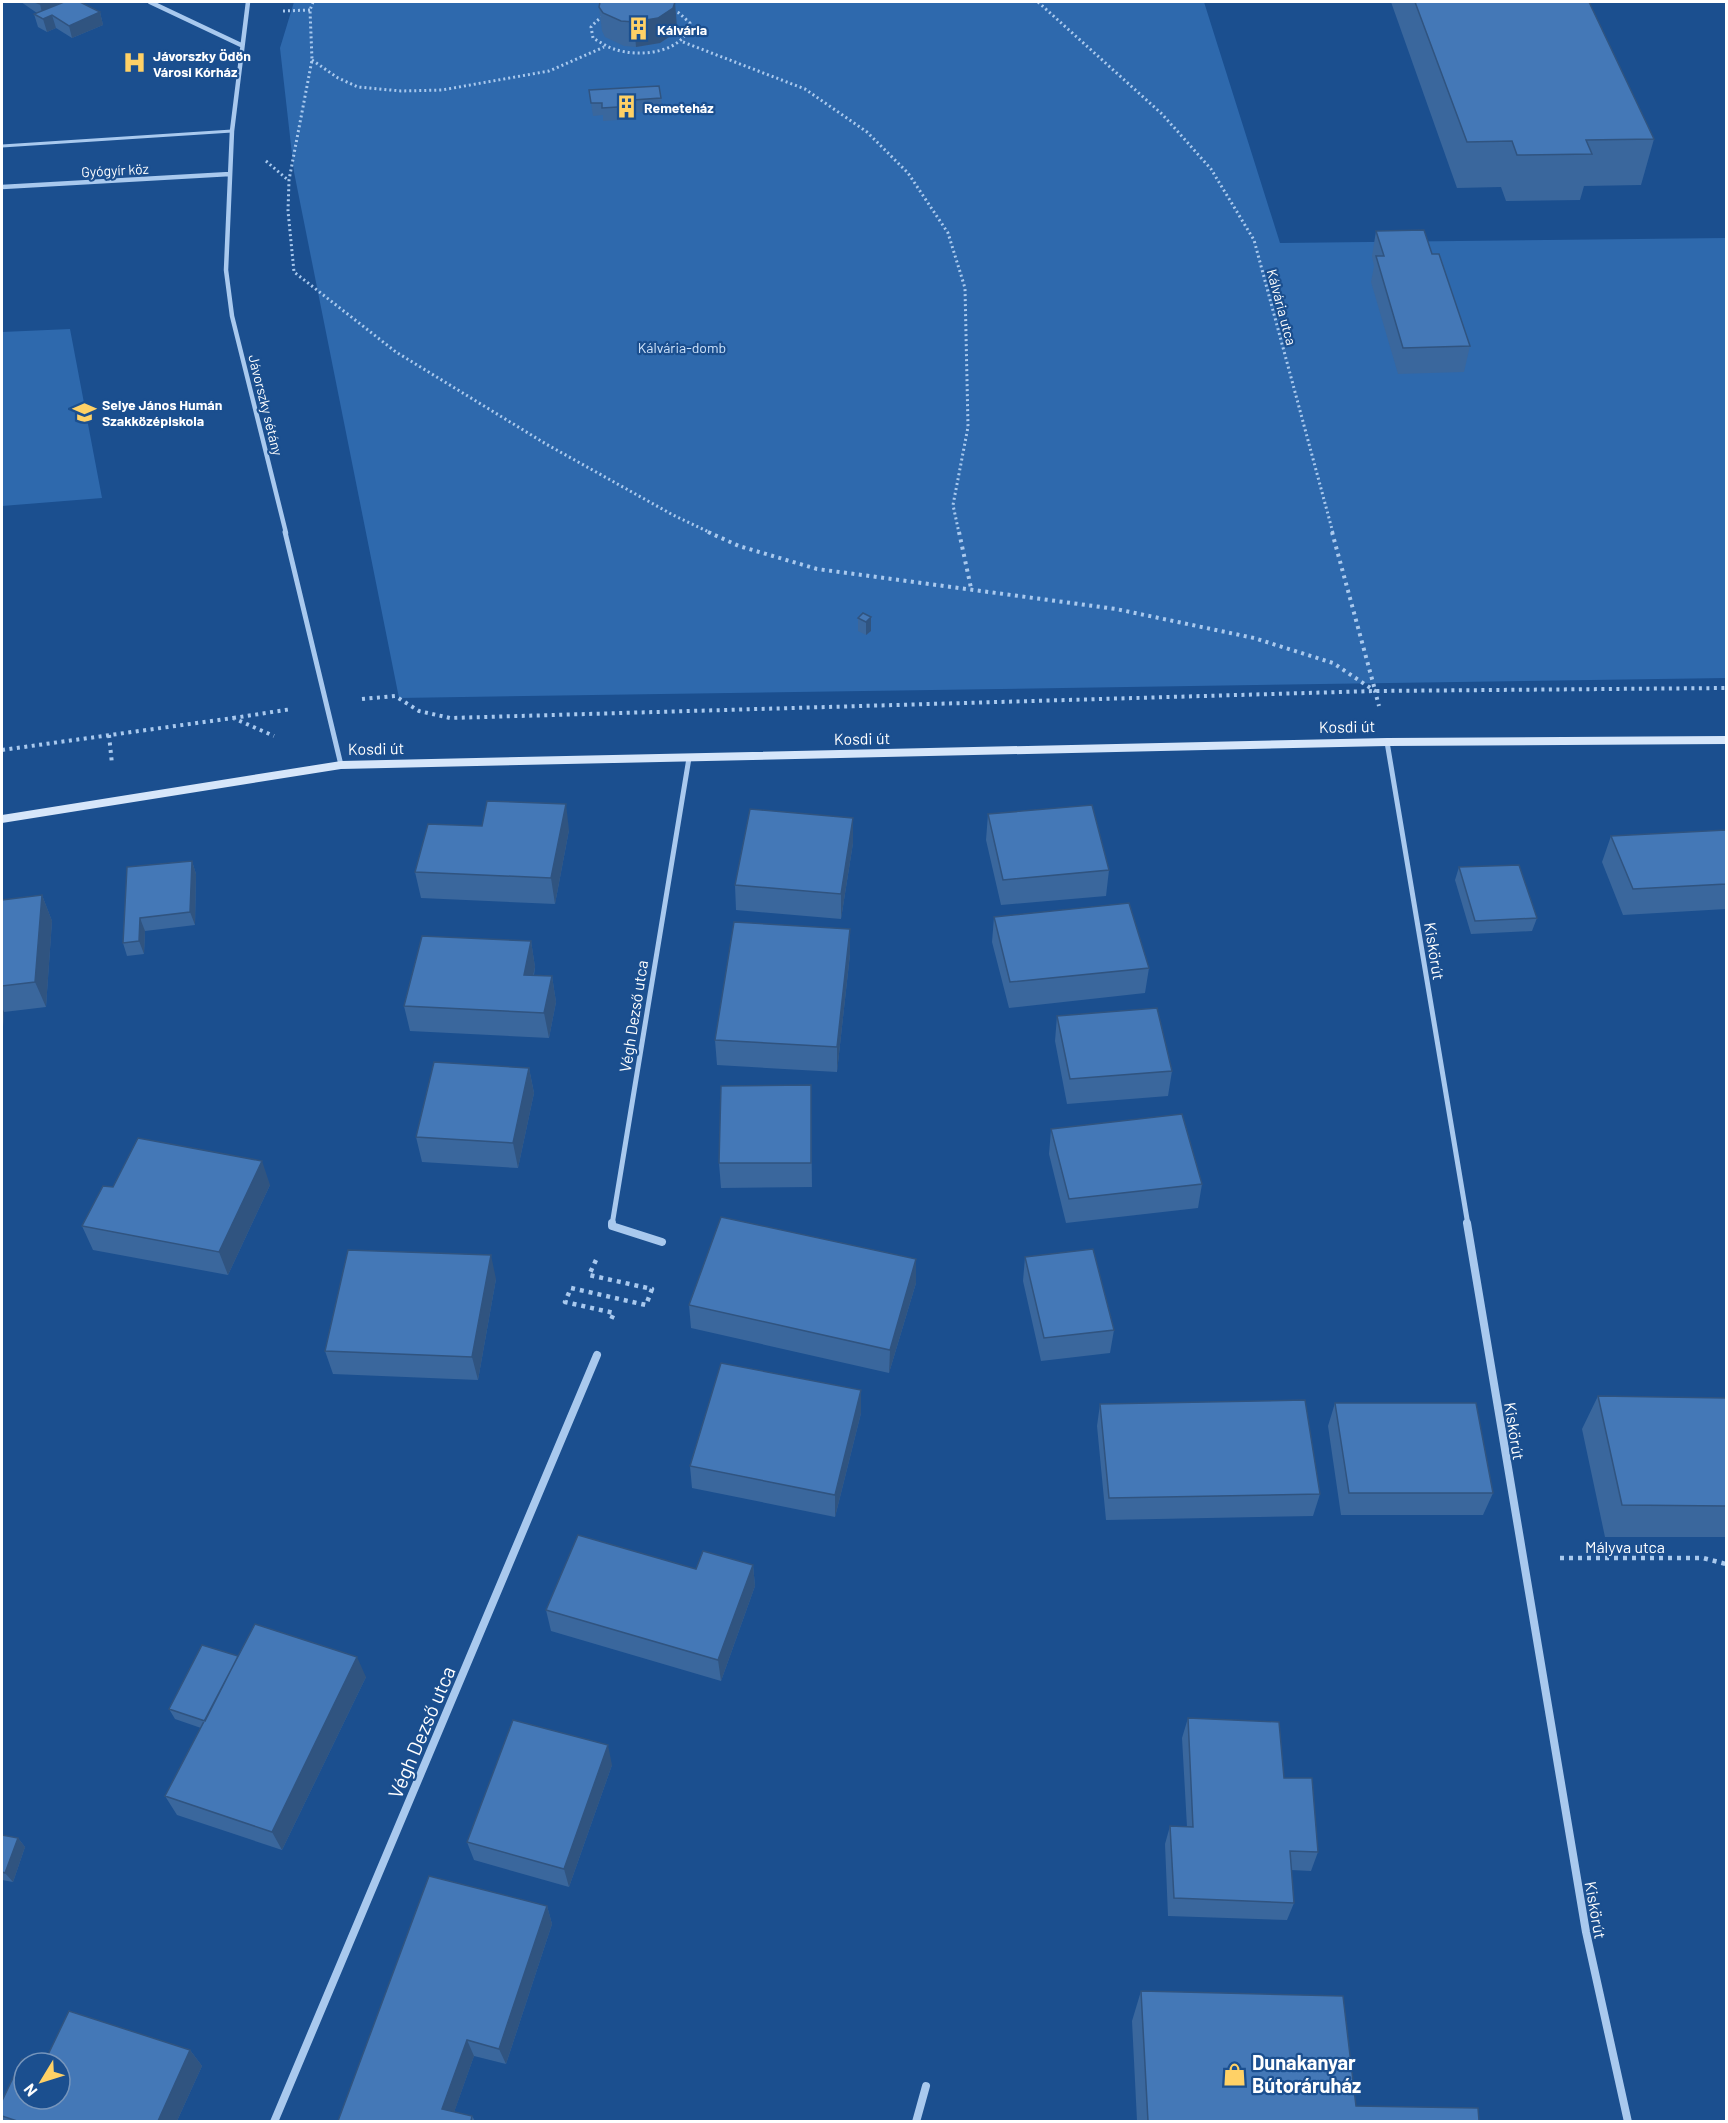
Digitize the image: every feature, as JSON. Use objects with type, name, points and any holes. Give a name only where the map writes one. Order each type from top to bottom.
[{"type":"street","points":[[150,2],[241,45]]},
{"type":"street","name":"Jávorszky sétány","points":[[248,2],[232,131],[226,270],[232,316],[328,703],[340,765]]},
{"type":"street","name":"Gyógyír köz","points":[[2,187],[230,174]]},
{"type":"street","name":"Kosdi út","points":[[2,819],[340,765],[1387,742],[1726,740]]},
{"type":"street","name":"Kiskörút","points":[[1387,742],[1586,1932],[1628,2121]]},
{"type":"street","name":"Végh Dezső utca","points":[[662,1242],[612,1226],[689,758]]},
{"type":"street","name":"Végh Dezső utca","points":[[274,2121],[597,1355]]},
{"type":"street","points":[[916,2121],[926,2086]]},
{"type":"lane","points":[[2,146],[232,131]]},
{"type":"path","points":[[313,2],[309,10],[312,60],[289,180],[288,211],[294,272],[396,352],[566,455],[674,515],[739,546],[817,569],[1116,609],[1254,638],[1333,663],[1375,691]]},
{"type":"path","points":[[654,4],[681,12],[689,19],[692,27],[690,34],[683,42],[654,53],[636,54],[604,47],[593,38],[591,27],[598,17],[623,7],[658,2]]},
{"type":"path","name":"Kálvária utca","points":[[1038,2],[1162,114],[1211,169],[1254,240],[1306,441],[1341,561],[1387,742]]},
{"type":"path","points":[[683,42],[805,89],[867,132],[908,173],[948,233],[965,288],[968,427],[953,505],[971,588]]},
{"type":"path","points":[[312,60],[338,78],[358,87],[401,91],[442,90],[549,71],[604,47]]},
{"type":"path","points":[[2,750],[328,703],[395,696],[419,711],[450,718],[1375,691],[1726,688]]},
{"type":"path","points":[[233,718],[276,737]]},
{"type":"path","points":[[571,1288],[646,1305],[652,1290],[589,1275]]},
{"type":"path","name":"Mályva utca","points":[[1522,1558],[1703,1558],[1726,1564]]},
{"type":"green space","name":"Kálvária-domb","points":[[294,2],[1204,2],[1280,243],[1726,238],[1726,678],[399,698],[294,172],[280,48]]},
{"type":"green space","points":[[70,329],[102,498],[2,506],[2,332]]},
{"type":"building","points":[[64,2],[80,2],[100,12],[69,26],[52,15],[43,19],[34,14]]},
{"type":"building","points":[[600,2],[675,2],[673,8],[658,18],[634,22],[621,21],[603,13],[599,7]]},
{"type":"building","points":[[1415,2],[1589,2],[1654,139],[1586,140],[1592,154],[1517,155],[1512,141],[1467,142]]},
{"type":"building","points":[[659,86],[661,98],[633,100],[634,106],[602,108],[602,103],[591,103],[589,90]]},
{"type":"building","points":[[1424,230],[1432,254],[1439,254],[1470,346],[1403,348],[1376,256],[1384,256],[1376,231]]},
{"type":"building","points":[[863,613],[871,617],[866,622],[858,618]]},
{"type":"building","points":[[487,801],[566,804],[551,878],[415,872],[428,824],[482,826]]},
{"type":"building","points":[[1092,805],[1109,870],[1003,880],[988,814]]},
{"type":"building","points":[[750,809],[853,818],[841,894],[735,885]]},
{"type":"building","points":[[1726,830],[1726,884],[1633,889],[1611,836]]},
{"type":"building","points":[[192,861],[190,912],[140,918],[139,941],[123,943],[127,867]]},
{"type":"building","points":[[1519,865],[1537,918],[1475,921],[1459,867]]},
{"type":"building","points":[[42,895],[35,982],[2,986],[2,900]]},
{"type":"building","points":[[1129,903],[1149,968],[1010,982],[994,917]]},
{"type":"building","points":[[734,922],[850,929],[837,1047],[715,1040]]},
{"type":"building","points":[[422,936],[531,941],[524,975],[552,976],[544,1013],[404,1006]]},
{"type":"building","points":[[1157,1008],[1172,1071],[1070,1079],[1057,1016]]},
{"type":"building","points":[[434,1062],[529,1068],[513,1143],[416,1137]]},
{"type":"building","points":[[811,1085],[811,1163],[719,1163],[721,1086]]},
{"type":"building","points":[[1182,1114],[1202,1184],[1069,1199],[1051,1129]]},
{"type":"building","points":[[138,1138],[262,1161],[219,1252],[82,1226],[103,1186],[113,1187]]},
{"type":"building","points":[[721,1217],[916,1259],[890,1350],[689,1305]]},
{"type":"building","points":[[1093,1249],[1114,1330],[1044,1338],[1025,1257]]},
{"type":"building","points":[[348,1250],[491,1255],[472,1357],[325,1351]]},
{"type":"building","points":[[721,1363],[861,1390],[835,1495],[690,1466]]},
{"type":"building","points":[[1598,1396],[1726,1398],[1726,1506],[1622,1505]]},
{"type":"building","points":[[1305,1400],[1320,1494],[1109,1498],[1100,1404]]},
{"type":"building","points":[[1335,1403],[1476,1403],[1493,1493],[1349,1493]]},
{"type":"building","points":[[578,1535],[696,1569],[703,1551],[753,1565],[718,1660],[546,1610]]},
{"type":"building","points":[[255,1624],[357,1657],[272,1832],[165,1796]]},
{"type":"building","points":[[202,1645],[238,1656],[205,1721],[169,1709]]},
{"type":"building","points":[[1188,1718],[1279,1722],[1284,1778],[1312,1778],[1318,1852],[1290,1851],[1294,1903],[1174,1898],[1170,1826],[1193,1827]]},
{"type":"building","points":[[513,1720],[608,1745],[564,1869],[467,1842]]},
{"type":"building","points":[[2,1835],[18,1838],[5,1873],[2,1872]]},
{"type":"building","points":[[429,1876],[547,1906],[499,2049],[467,2040],[442,2109],[472,2116],[471,2121],[338,2121]]},
{"type":"building","name":"Dunakanyar Bútoráruház","points":[[1141,1991],[1343,1996],[1356,2106],[1478,2108],[1479,2121],[1148,2121]]},
{"type":"building","points":[[69,2011],[190,2050],[158,2121],[17,2121],[2,2116],[2,2101],[12,2080],[12,2111],[72,2111],[72,2051],[50,2051]]},
{"type":"place","name":"Kálvária","points":[[639,29]]},
{"type":"place","name":"Jávorszky Ödön Városi Kórház","points":[[135,63]]},
{"type":"place","name":"Remeteház","points":[[626,107]]},
{"type":"place","name":"Selye János Humán Szakközépiskola","points":[[84,412]]},
{"type":"place","name":"Dunakanyar Bútoráruház","points":[[1234,2074]]}]
